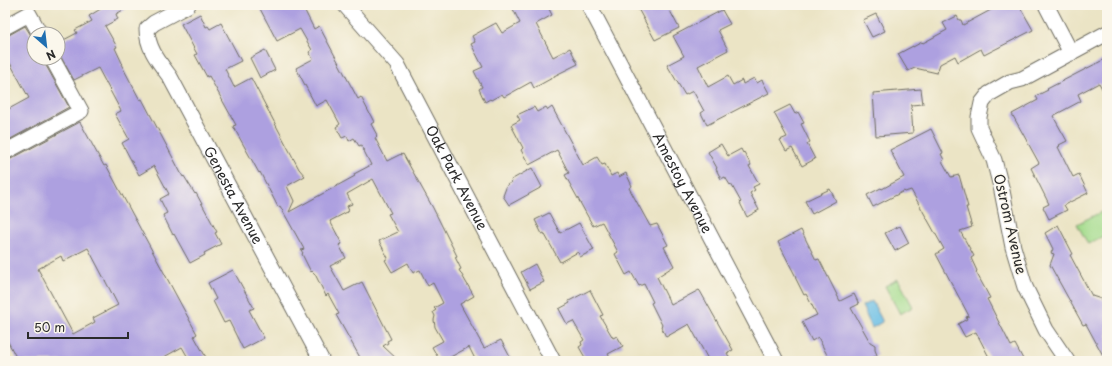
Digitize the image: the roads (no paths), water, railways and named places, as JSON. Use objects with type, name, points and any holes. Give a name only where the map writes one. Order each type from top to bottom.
[{"type":"street","name":"Genesta Avenue","points":[[188,5],[154,23],[147,29],[147,35],[154,54],[170,77],[322,361]]},
{"type":"street","name":"Oak Park Avenue","points":[[345,5],[396,64],[553,361]]},
{"type":"street","name":"Amestoy Avenue","points":[[589,5],[776,361]]},
{"type":"street","points":[[1046,5],[1071,53],[1107,33]]},
{"type":"street","points":[[5,27],[29,14],[36,26]]},
{"type":"street","name":"Ostrom Avenue","points":[[1067,361],[1046,330],[1023,280],[1013,247],[1002,191],[994,160],[979,128],[978,117],[982,103],[989,94],[1010,82],[1022,79],[1071,53]]},
{"type":"street","points":[[5,152],[81,111],[56,66]]},
{"type":"water","points":[[872,301],[882,322],[872,328],[862,306]]}]
